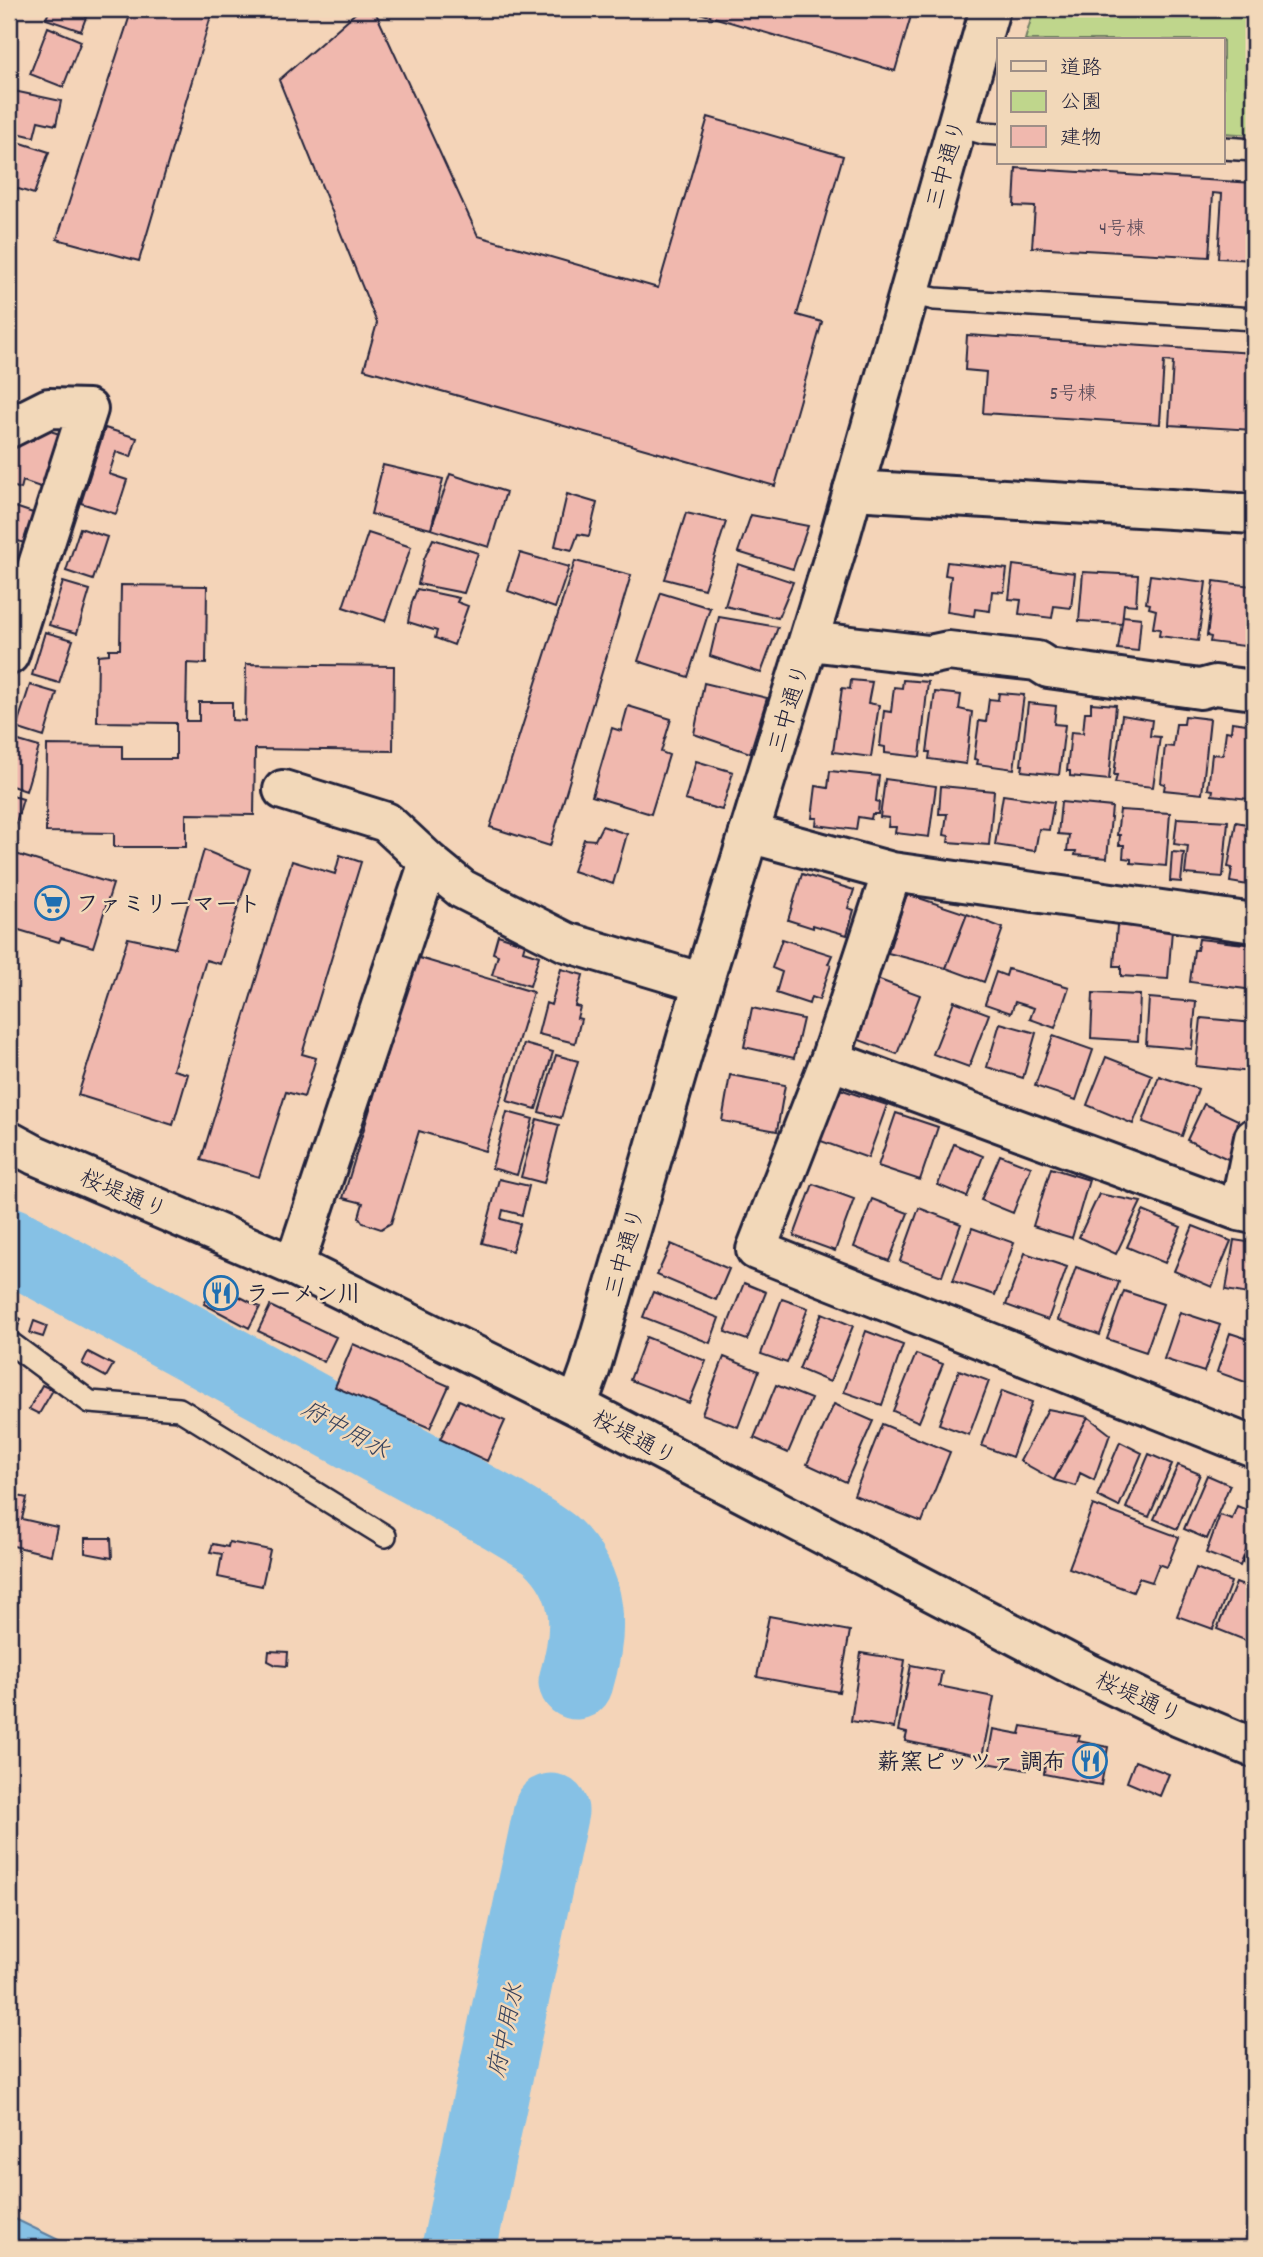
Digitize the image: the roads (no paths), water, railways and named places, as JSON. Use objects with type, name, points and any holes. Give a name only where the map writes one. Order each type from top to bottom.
[{"type":"street","name":"三中通り","points":[[577,1406],[853,490],[990,9]]},
{"type":"street","points":[[9,428],[49,408],[88,409],[9,655]]},
{"type":"street","points":[[853,490],[1254,514]]},
{"type":"street","points":[[808,641],[929,654],[948,651],[1037,661],[1048,668],[1172,685],[1200,688],[1215,685],[1254,690]]},
{"type":"street","points":[[283,790],[386,822],[462,889],[566,942],[703,983]]},
{"type":"street","points":[[749,832],[892,872],[1254,923]]},
{"type":"street","points":[[294,1266],[429,862]]},
{"type":"street","points":[[892,872],[830,1060],[756,1250],[1254,1447]]},
{"type":"street","points":[[830,1060],[1247,1212],[1254,1138]]},
{"type":"street","name":"桜堤通り","points":[[9,1141],[294,1266],[577,1406],[1086,1672],[1179,1717],[1254,1748]]},
{"type":"lane","points":[[956,125],[997,134]]},
{"type":"lane","points":[[1224,148],[1254,150]]},
{"type":"lane","points":[[909,293],[935,299],[1254,319]]},
{"type":"lane","points":[[9,1342],[90,1402],[179,1409],[384,1536]]},
{"type":"water","points":[[9,2216],[75,2248],[9,2248]]},
{"type":"waterway","name":"府中用水","points":[[9,1244],[504,1515],[546,1541],[565,1560],[575,1576],[585,1609],[584,1645],[576,1682]]},
{"type":"waterway","name":"府中用水","points":[[459,2248],[551,1811]]},
{"type":"place","name":"ファミリーマート","points":[[52,903]]},
{"type":"place","name":"ラーメン川","points":[[221,1293]]},
{"type":"place","name":"薪窯ピッツァ 調布","points":[[1090,1761]]}]
